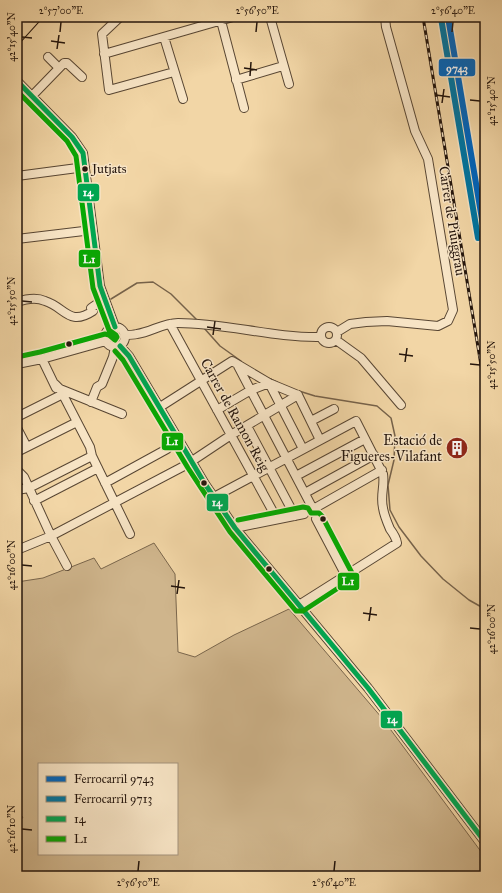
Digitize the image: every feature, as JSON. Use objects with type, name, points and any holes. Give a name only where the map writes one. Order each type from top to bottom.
[{"type":"main road","points":[[20,33],[36,17]]},
{"type":"street","points":[[20,33],[26,17]]},
{"type":"street","points":[[120,17],[102,34],[109,90],[174,72]]},
{"type":"street","points":[[104,54],[221,19],[233,17]]},
{"type":"street","points":[[270,17],[289,84]]},
{"type":"street","name":"Carrer de Piuiggrau","points":[[336,336],[352,324],[375,321],[438,326],[442,325],[448,320],[453,310],[427,153],[415,130],[386,27],[385,17]]},
{"type":"street","points":[[221,19],[244,108]]},
{"type":"street","points":[[164,37],[183,99]]},
{"type":"street","points":[[48,57],[59,68]]},
{"type":"street","points":[[32,96],[64,63],[67,63],[82,77]]},
{"type":"street","points":[[236,80],[283,66]]},
{"type":"street","points":[[17,81],[76,140],[83,152],[100,286],[115,327]]},
{"type":"street","points":[[17,176],[85,167]]},
{"type":"street","points":[[17,239],[92,230]]},
{"type":"street","points":[[17,302],[34,299],[44,300],[73,318],[83,316],[93,311],[91,308],[104,299]]},
{"type":"street","points":[[124,335],[138,334],[176,323],[297,336],[321,337]]},
{"type":"street","name":"Carrer de Ramon Reig","points":[[170,324],[277,519]]},
{"type":"street","points":[[91,402],[97,387],[102,384],[118,346],[124,341],[124,335],[121,329],[115,327],[111,328],[106,332],[106,341],[109,346],[118,346],[129,356],[214,498],[235,528],[368,688],[485,842]]},
{"type":"street","points":[[336,336],[332,343],[327,344],[321,337],[322,332],[326,328],[331,327],[336,336],[361,358],[401,405]]},
{"type":"street","points":[[17,364],[42,359],[106,341]]},
{"type":"street","points":[[42,359],[90,447],[92,456],[130,534]]},
{"type":"street","points":[[160,407],[232,362],[269,383],[298,395],[320,440]]},
{"type":"street","points":[[238,366],[305,493],[318,511],[316,519],[346,576]]},
{"type":"street","points":[[217,410],[251,390],[269,383]]},
{"type":"street","points":[[269,383],[303,450]]},
{"type":"street","points":[[58,389],[122,414]]},
{"type":"street","points":[[17,417],[58,389]]},
{"type":"street","points":[[58,389],[73,424],[87,451],[92,456]]},
{"type":"street","points":[[17,550],[51,536],[192,461],[231,435],[298,395]]},
{"type":"street","points":[[311,421],[334,409]]},
{"type":"street","points":[[214,498],[356,421],[382,470],[384,477],[381,496],[382,507],[397,543],[299,605]]},
{"type":"street","points":[[17,452],[73,424]]},
{"type":"street","points":[[247,426],[295,516]]},
{"type":"street","points":[[17,428],[27,447]]},
{"type":"street","points":[[296,476],[365,439]]},
{"type":"street","points":[[105,483],[167,450],[169,446],[179,440]]},
{"type":"street","points":[[305,493],[374,455]]},
{"type":"street","points":[[17,490],[29,488],[92,456]]},
{"type":"street","points":[[34,501],[98,468]]},
{"type":"street","points":[[17,470],[24,477],[34,501],[67,566]]},
{"type":"street","points":[[304,514],[308,507],[314,507],[382,470]]},
{"type":"street","points":[[235,528],[304,514]]},
{"type":"street","points":[[304,514],[309,520],[316,519]]},
{"type":"shaded area","points":[[154,543],[175,574],[178,652],[195,657],[234,635],[289,609],[382,718],[485,857],[485,876],[17,876],[17,826],[23,817],[17,814],[17,582],[43,578],[94,558],[101,569]]},
{"type":"waterway","points":[[111,299],[137,283],[153,282],[171,294],[197,320]]},
{"type":"waterway","points":[[204,328],[220,346],[241,361]]},
{"type":"waterway","points":[[268,378],[277,382]]},
{"type":"waterway","points":[[299,391],[315,396],[377,406],[391,418],[395,436],[394,460],[388,485],[390,510],[399,527],[421,556],[443,579],[469,600],[485,609]]},
{"type":"railway","points":[[423,17],[485,389]]},
{"type":"railway","points":[[444,17],[485,262]]},
{"type":"rail line","name":"9743","points":[[448,17],[485,237]]},
{"type":"rail line","name":"9713","points":[[441,18],[478,238]]},
{"type":"transit line","name":"14","points":[[17,81],[72,137],[83,153],[100,286],[115,327]]},
{"type":"transit line","name":"L1","points":[[17,91],[67,141],[76,156],[93,288],[109,330],[117,337],[115,340],[109,335],[105,334],[17,357]]},
{"type":"transit line","name":"14","points":[[120,346],[129,356],[205,484],[235,528],[368,688],[485,842]]},
{"type":"transit line","name":"L1","points":[[115,351],[123,360],[188,468],[230,532]]},
{"type":"transit line","name":"L1","points":[[230,532],[296,611],[303,611],[352,579],[352,573],[319,513],[311,513],[308,508],[303,507],[238,520]]},
{"type":"place","name":"Jutjats","points":[[85,169]]},
{"type":"place","name":"Estació de Figueres-Vilafant","points":[[457,448]]}]
